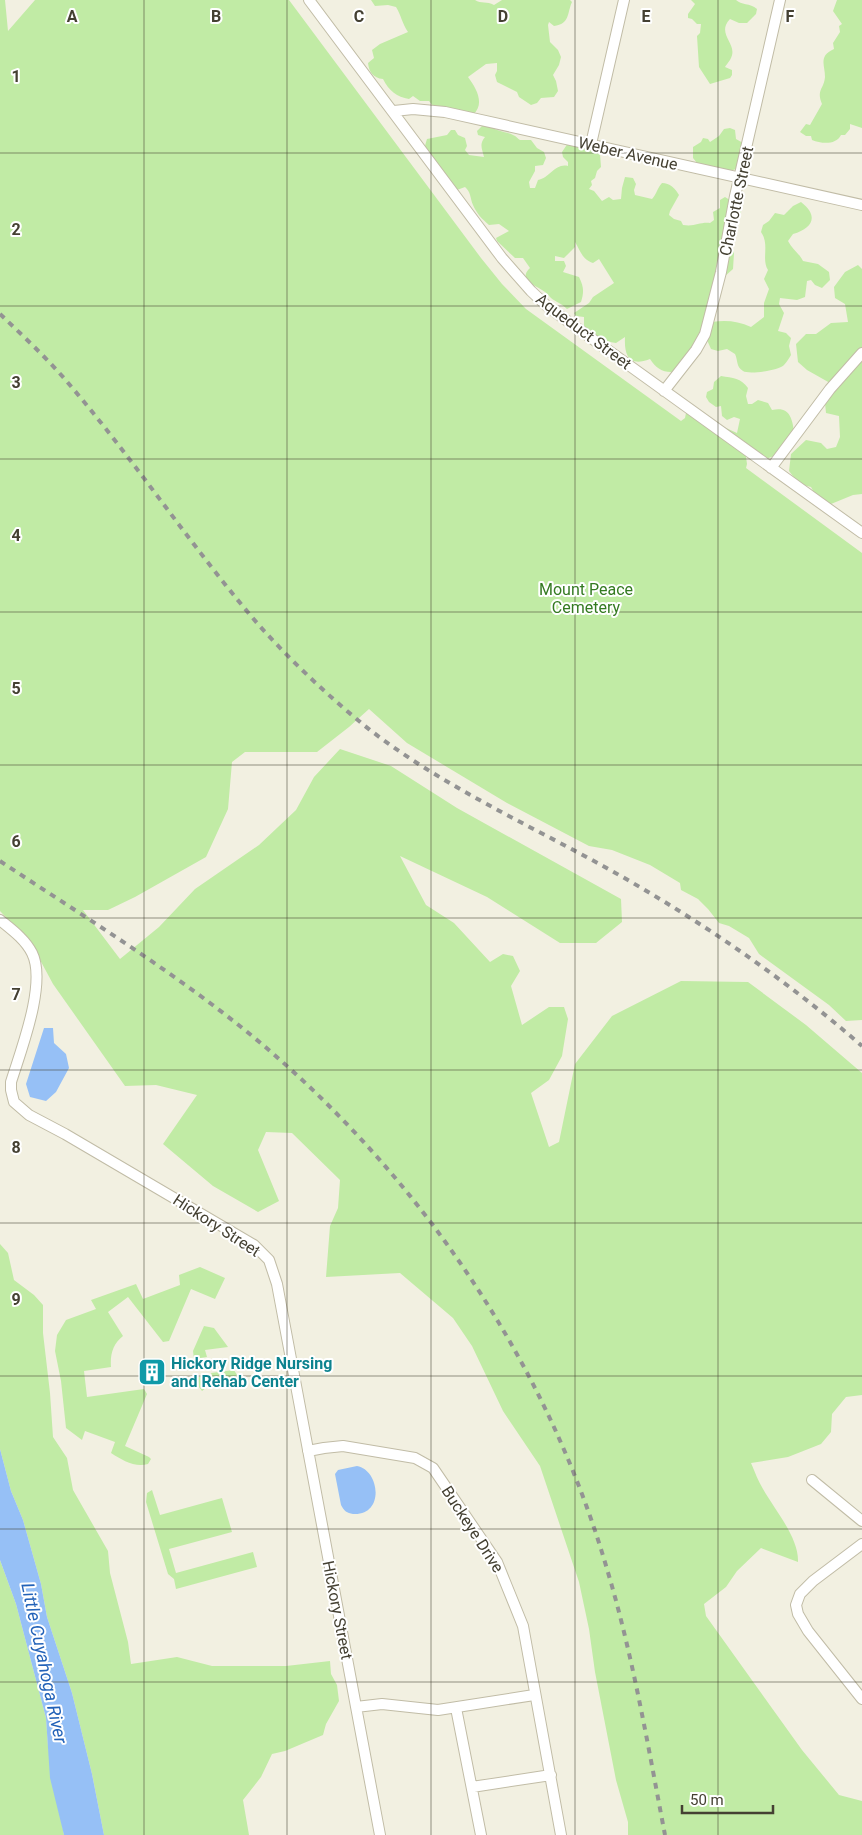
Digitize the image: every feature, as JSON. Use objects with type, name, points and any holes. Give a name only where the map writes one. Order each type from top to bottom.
[{"type":"street","name":"Aqueduct Street","points":[[309,0],[394,111],[502,258],[531,292],[664,391],[862,533]]},
{"type":"street","points":[[591,144],[624,0]]},
{"type":"street","name":"Charlotte Street","points":[[664,391],[696,350],[705,334],[721,272],[780,0]]},
{"type":"street","name":"Weber Avenue","points":[[394,111],[413,109],[437,111],[862,206]]},
{"type":"street","points":[[770,468],[830,389],[862,353]]},
{"type":"street","name":"Hickory Street","points":[[0,920],[26,943],[37,969],[37,989],[11,1082],[14,1102],[29,1115],[254,1245],[269,1260],[276,1284],[380,1835]]},
{"type":"street","name":"Buckeye Drive","points":[[308,1451],[343,1446],[415,1458],[433,1468],[500,1567],[523,1626],[534,1695],[551,1775],[561,1835]]},
{"type":"street","points":[[812,1480],[862,1521]]},
{"type":"street","points":[[862,1544],[812,1581],[800,1594],[796,1605],[798,1614],[808,1631],[862,1699]]},
{"type":"street","points":[[356,1707],[382,1704],[438,1710],[534,1695]]},
{"type":"street","points":[[456,1708],[481,1835]]},
{"type":"street","points":[[472,1787],[551,1775]]},
{"type":"green space","name":"Mount Peace Cemetery","points":[[0,0],[5,0],[8,31],[35,0],[289,0],[481,258],[526,309],[681,421],[685,418],[686,413],[698,412],[709,416],[717,424],[737,433],[740,419],[734,417],[727,420],[722,416],[721,406],[716,407],[706,397],[707,392],[713,389],[714,382],[721,376],[743,382],[748,388],[746,396],[748,404],[758,400],[768,403],[772,410],[786,411],[791,417],[794,431],[774,456],[766,459],[755,454],[746,457],[746,468],[862,553],[862,1020],[846,1021],[829,1005],[759,954],[749,938],[729,926],[719,923],[698,899],[681,890],[680,883],[650,865],[612,850],[589,846],[507,803],[407,743],[369,709],[317,752],[245,752],[232,762],[228,809],[206,857],[108,910],[83,910],[120,959],[159,927],[195,889],[259,845],[296,810],[314,777],[340,749],[391,766],[457,808],[621,899],[622,922],[596,943],[560,943],[487,897],[400,856],[426,905],[454,923],[490,962],[503,954],[513,956],[520,971],[511,986],[522,1025],[549,1007],[564,1007],[568,1019],[562,1056],[549,1080],[531,1093],[549,1147],[559,1142],[575,1064],[612,1016],[681,981],[748,982],[806,1025],[862,1073],[862,1395],[846,1397],[832,1414],[831,1432],[821,1444],[788,1457],[751,1463],[761,1486],[791,1534],[795,1543],[798,1562],[761,1548],[737,1571],[726,1587],[704,1604],[706,1616],[802,1750],[839,1795],[862,1801],[862,1835],[628,1835],[628,1822],[616,1780],[579,1582],[540,1466],[503,1411],[472,1346],[453,1318],[400,1273],[326,1277],[330,1226],[338,1208],[340,1180],[292,1133],[266,1132],[258,1150],[279,1201],[258,1212],[213,1186],[163,1144],[197,1095],[156,1085],[125,1086],[53,984],[32,945],[0,911]]},
{"type":"green space","points":[[371,0],[475,0],[494,5],[502,0],[570,0],[572,2],[563,23],[554,26],[549,22],[548,25],[550,42],[558,50],[561,57],[553,75],[558,91],[554,97],[541,98],[537,103],[531,105],[519,97],[517,92],[497,82],[495,75],[497,63],[486,64],[468,77],[477,91],[479,101],[477,111],[473,115],[433,106],[429,101],[420,101],[413,96],[409,99],[401,97],[388,87],[383,79],[372,74],[368,63],[374,58],[372,50],[380,44],[408,32],[396,7],[388,5],[375,6]]},
{"type":"green space","points":[[691,0],[736,0],[757,9],[756,14],[747,23],[739,23],[730,19],[726,25],[726,35],[732,49],[730,60],[725,67],[732,70],[730,78],[710,84],[699,67],[697,36],[700,33],[701,24],[697,24],[688,18],[688,14],[695,4]]},
{"type":"green space","points":[[837,0],[862,0],[862,128],[850,124],[850,129],[845,135],[841,135],[836,141],[824,143],[812,140],[811,136],[806,136],[800,132],[806,124],[810,125],[822,104],[820,92],[825,77],[824,58],[834,49],[833,43],[840,32],[839,26],[842,24],[833,11]]},
{"type":"green space","points":[[482,126],[490,126],[514,135],[520,140],[531,140],[537,148],[544,152],[546,158],[543,165],[535,166],[535,171],[529,182],[530,188],[535,188],[538,180],[546,177],[556,169],[568,166],[568,162],[563,157],[562,152],[568,143],[589,148],[600,154],[601,167],[597,171],[595,178],[591,181],[592,185],[589,189],[594,191],[602,201],[609,197],[613,200],[621,199],[625,177],[633,178],[636,184],[635,195],[652,199],[662,183],[672,186],[679,195],[669,215],[681,221],[683,225],[710,223],[714,220],[713,212],[720,208],[720,200],[725,197],[738,205],[741,213],[729,240],[734,253],[733,269],[724,277],[712,322],[741,323],[751,327],[764,317],[764,303],[769,289],[764,279],[768,270],[765,261],[765,242],[761,232],[763,225],[775,213],[784,215],[793,206],[801,202],[810,212],[811,221],[805,228],[793,234],[788,241],[803,261],[818,264],[829,272],[830,280],[822,288],[815,285],[811,280],[807,281],[805,297],[797,300],[780,298],[779,304],[784,313],[778,331],[786,333],[791,338],[789,346],[791,355],[786,363],[781,367],[771,370],[758,372],[743,371],[738,365],[735,354],[727,349],[718,351],[711,349],[707,340],[707,332],[699,333],[678,371],[670,372],[659,368],[650,359],[637,362],[629,358],[625,337],[616,343],[599,338],[587,331],[584,328],[584,317],[576,316],[574,313],[614,283],[599,259],[593,263],[586,259],[575,242],[575,247],[564,258],[555,256],[555,261],[564,261],[566,266],[563,272],[579,277],[583,287],[581,302],[567,309],[528,281],[526,275],[530,268],[523,258],[515,258],[497,241],[496,238],[509,231],[499,224],[489,225],[482,218],[476,211],[465,187],[457,190],[430,170],[425,157],[427,139],[447,135],[451,130],[455,130],[458,135],[465,138],[467,146],[465,150],[469,155],[484,157],[482,144],[485,137],[478,135],[477,131]]},
{"type":"green space","points":[[730,128],[735,130],[736,139],[743,143],[739,168],[730,171],[712,170],[697,163],[693,158],[693,147],[701,142],[703,138],[708,139],[710,142],[719,136],[724,129]]},
{"type":"green space","points":[[858,265],[862,269],[862,494],[853,495],[831,504],[817,498],[811,487],[799,484],[789,471],[791,454],[806,440],[821,443],[827,449],[836,447],[840,437],[839,416],[826,413],[825,403],[830,383],[807,370],[798,362],[796,344],[806,334],[816,334],[831,323],[848,322],[845,304],[835,298],[834,287],[845,272]]},
{"type":"green space","points":[[0,1244],[8,1253],[14,1280],[34,1295],[43,1305],[43,1333],[53,1437],[67,1458],[73,1490],[108,1551],[110,1573],[128,1642],[131,1664],[177,1657],[212,1666],[286,1666],[330,1661],[331,1674],[337,1685],[339,1701],[326,1724],[323,1735],[285,1751],[272,1754],[261,1777],[243,1800],[249,1835],[104,1835],[92,1774],[72,1693],[47,1617],[41,1584],[23,1520],[11,1491],[0,1449]]},
{"type":"green space","points":[[200,1267],[225,1278],[215,1299],[191,1289],[169,1341],[163,1342],[128,1297],[108,1312],[123,1336],[113,1350],[111,1367],[84,1371],[87,1397],[144,1389],[147,1394],[125,1446],[149,1457],[151,1459],[148,1464],[138,1465],[124,1461],[111,1453],[115,1442],[85,1431],[82,1440],[66,1428],[61,1381],[55,1351],[57,1335],[66,1320],[96,1309],[91,1300],[136,1284],[143,1299],[180,1285],[179,1275]]},
{"type":"green space","points":[[204,1326],[214,1328],[228,1347],[205,1350],[207,1357],[194,1359],[193,1351]]},
{"type":"green space","points":[[234,1370],[237,1375],[218,1388],[213,1382],[202,1391],[199,1387],[197,1377],[212,1376],[211,1373]]},
{"type":"green space","points":[[152,1490],[160,1515],[222,1498],[232,1532],[169,1549],[176,1573],[253,1552],[257,1567],[176,1589],[174,1579],[168,1574],[146,1502],[147,1493]]},
{"type":"green space","points":[[0,1560],[16,1604],[46,1718],[48,1746],[64,1835],[0,1835]]},
{"type":"water","points":[[44,1028],[53,1028],[54,1043],[66,1054],[69,1068],[56,1092],[46,1101],[30,1097],[26,1084]]},
{"type":"water","name":"Little Cuyahoga River","points":[[0,1449],[11,1491],[23,1520],[41,1584],[47,1617],[72,1693],[92,1774],[104,1835],[64,1835],[50,1778],[46,1718],[16,1604],[0,1560]]},
{"type":"water","points":[[357,1466],[365,1469],[371,1475],[376,1492],[370,1508],[363,1513],[353,1514],[343,1509],[341,1505],[335,1474],[338,1470]]},
{"type":"railway","points":[[0,314],[69,384],[257,623],[323,690],[365,726],[421,766],[451,784],[603,866],[705,927],[770,972],[862,1046]]},
{"type":"railway","points":[[0,861],[200,995],[263,1045],[322,1099],[376,1156],[427,1217],[473,1282],[515,1350],[551,1421],[582,1494],[607,1569],[625,1635],[665,1835]]},
{"type":"place","name":"Hickory Ridge Nursing and Rehab Center","points":[[152,1372]]}]
